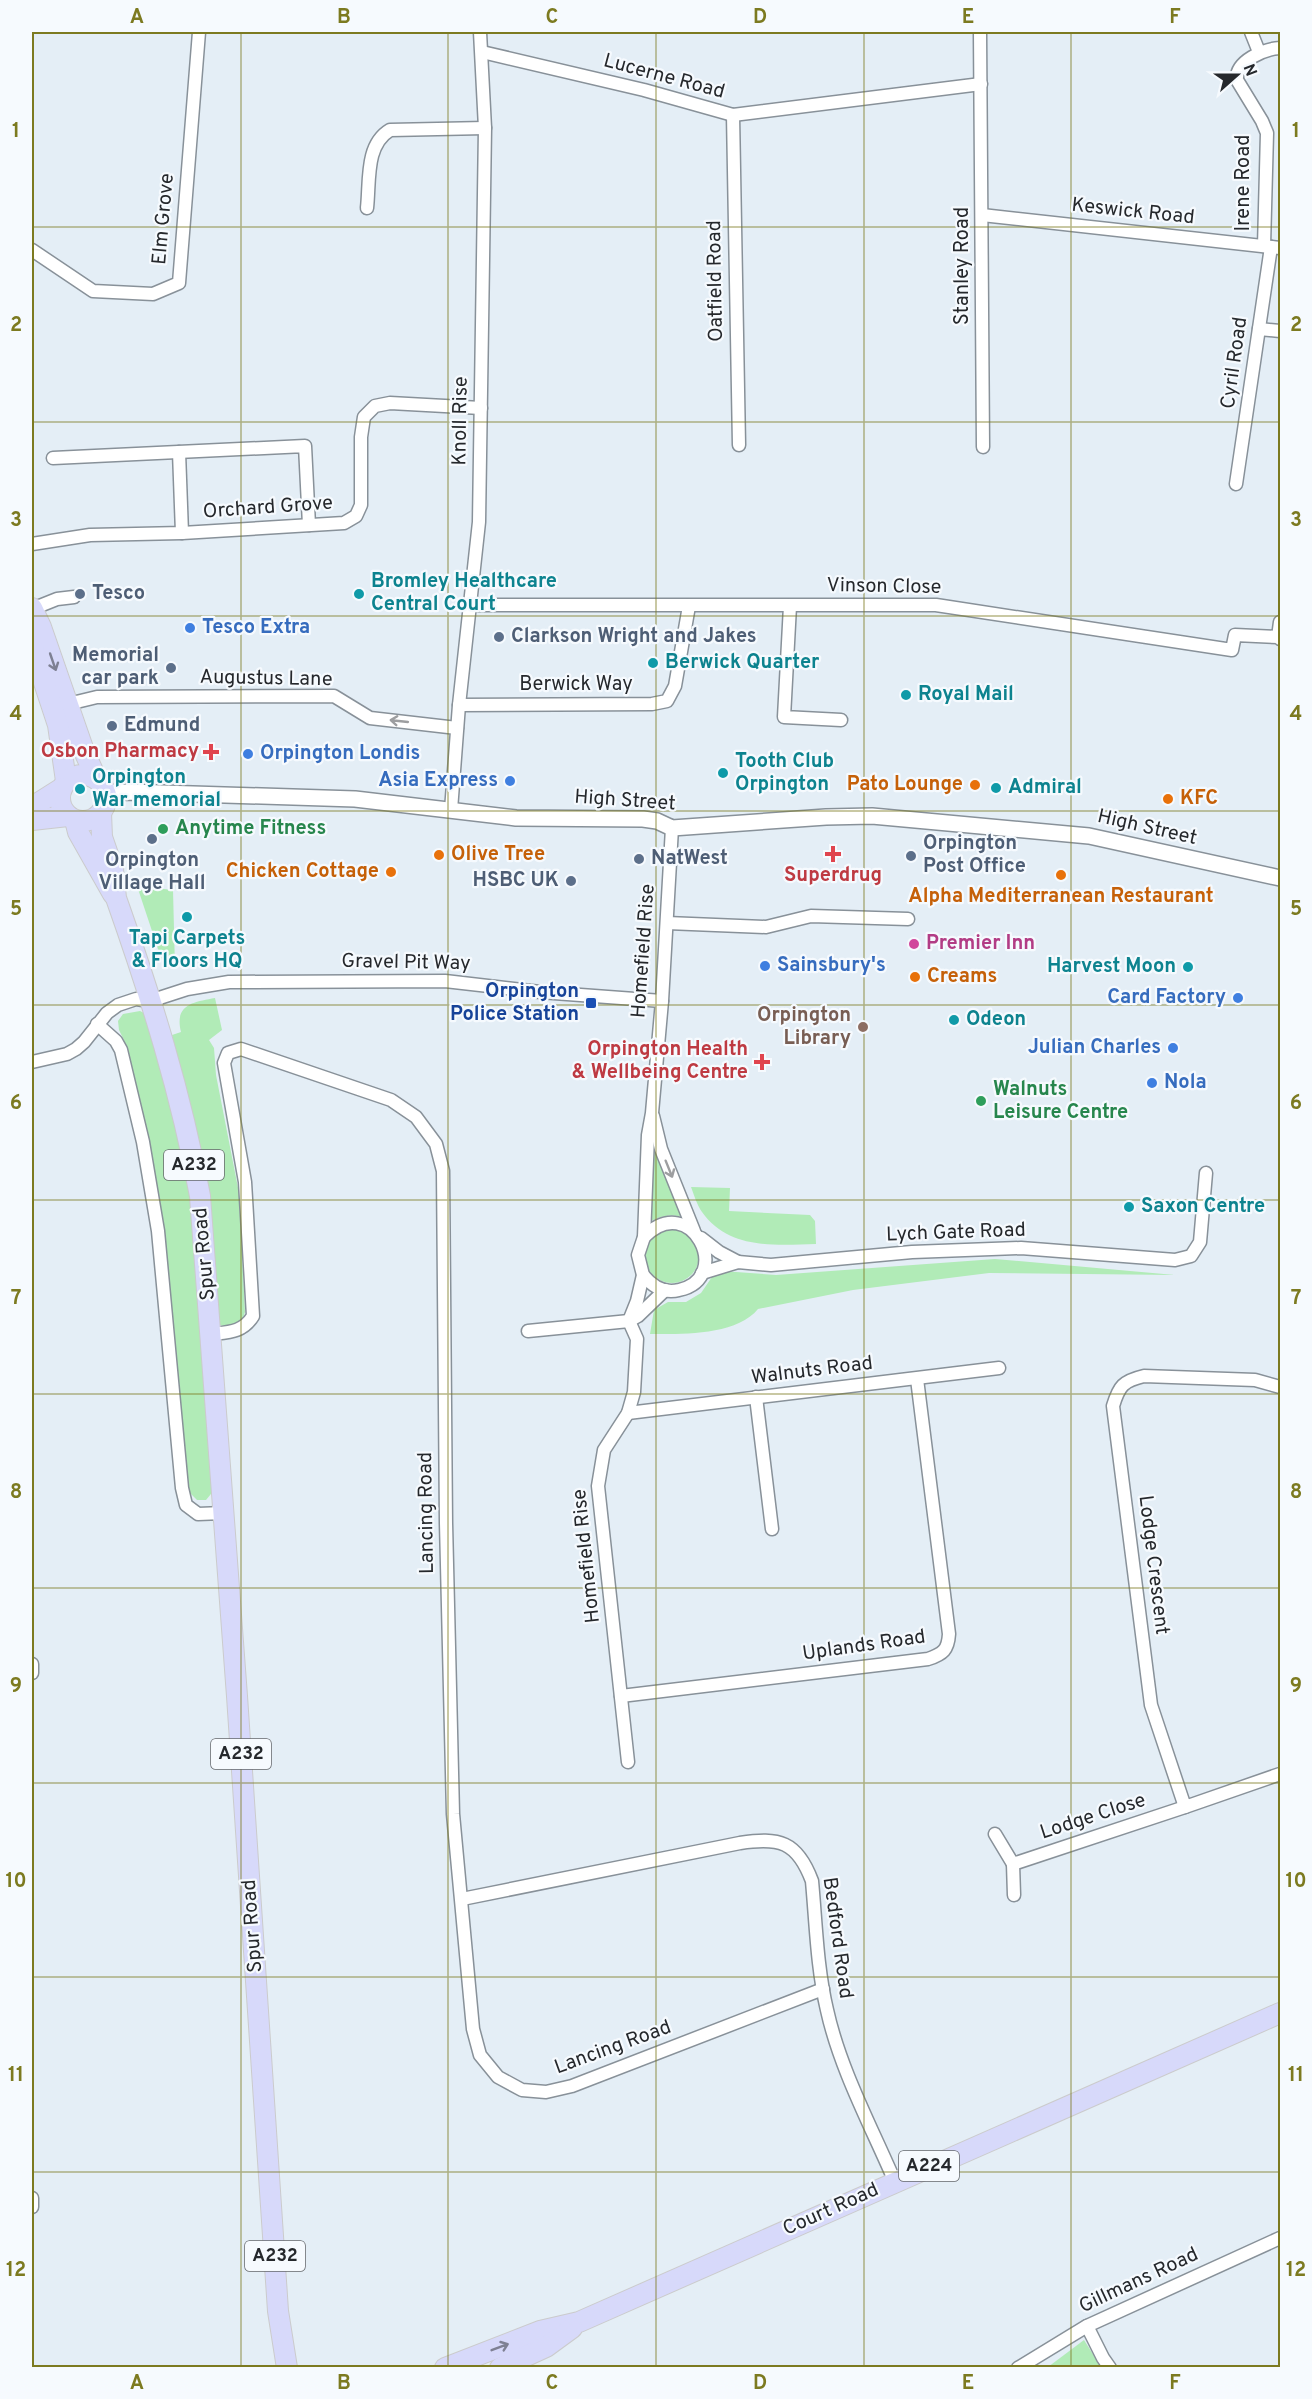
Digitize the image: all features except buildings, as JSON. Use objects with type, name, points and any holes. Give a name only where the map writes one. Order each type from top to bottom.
[{"type":"main road","points":[[32,608],[101,785],[105,807],[101,813],[89,821],[72,818],[32,820]]},
{"type":"main road","points":[[32,646],[58,725],[64,785],[60,804],[72,818]]},
{"type":"main road","points":[[32,807],[80,774],[101,785]]},
{"type":"main road","name":"Spur Road","points":[[101,813],[102,837],[113,869],[116,898],[176,1080],[198,1186],[212,1334],[281,2338],[287,2367]]},
{"type":"main road","name":"Spur Road","points":[[72,818],[100,873],[116,898]]},
{"type":"main road","name":"Court Road","points":[[445,2367],[540,2331],[579,2322],[1281,2013]]},
{"type":"main road","name":"Court Road","points":[[500,2367],[546,2347],[579,2322]]},
{"type":"main road","points":[[281,2338],[298,2367]]},
{"type":"street","name":"Elm Grove","points":[[32,250],[93,291],[153,294],[179,283],[199,32]]},
{"type":"street","name":"Knoll Rise","points":[[451,810],[459,705],[479,522],[485,128],[480,32]]},
{"type":"street","name":"Stanley Road","points":[[980,32],[983,447]]},
{"type":"street","points":[[1251,32],[1259,52],[1281,48]]},
{"type":"street","name":"Lucerne Road","points":[[482,52],[644,90],[733,115],[981,84]]},
{"type":"street","name":"Irene Road","points":[[1259,52],[1239,68],[1236,74],[1237,80],[1267,133],[1272,247]]},
{"type":"street","name":"Oatfield Road","points":[[733,115],[739,445]]},
{"type":"street","points":[[367,208],[372,151],[380,137],[390,130],[485,128]]},
{"type":"street","name":"Keswick Road","points":[[982,214],[1272,247]]},
{"type":"street","name":"Cyril Road","points":[[1236,484],[1272,247]]},
{"type":"street","points":[[1259,329],[1281,331]]},
{"type":"street","name":"Orchard Grove","points":[[32,544],[90,535],[182,533],[344,523],[356,516],[361,505],[361,437],[364,417],[375,406],[390,403],[481,408]]},
{"type":"street","points":[[52,458],[305,446],[309,525]]},
{"type":"street","points":[[179,452],[182,533]]},
{"type":"street","points":[[32,608],[57,599],[74,597]]},
{"type":"street","name":"Vinson Close","points":[[470,605],[936,605],[1232,650],[1235,635],[1279,638]]},
{"type":"street","name":"Berwick Way","points":[[459,705],[652,704],[667,701],[675,686],[689,606]]},
{"type":"street","points":[[790,606],[784,717],[841,720]]},
{"type":"street","points":[[1279,638],[1281,622]]},
{"type":"street","name":"Augustus Lane","points":[[68,704],[97,697],[334,696],[370,718],[458,728]]},
{"type":"street","name":"High Street","points":[[101,785],[130,792],[355,799],[516,818],[643,819],[657,821],[672,828],[872,816],[1089,836],[1281,878]]},
{"type":"street","name":"Homefield Rise","points":[[628,1762],[598,1486],[604,1450],[628,1413],[634,1392],[637,1339],[629,1321],[637,1300],[642,1275],[638,1255],[644,1237],[648,1135],[662,1001],[672,828]]},
{"type":"street","points":[[667,923],[751,928],[775,926],[811,916],[908,919]]},
{"type":"street","name":"Gravel Pit Way","points":[[32,1062],[67,1054],[76,1049],[107,1012],[118,1005],[136,999],[150,1001],[187,989],[229,982],[415,980],[472,983],[540,992],[662,1001]]},
{"type":"street","points":[[97,1024],[116,1041],[121,1050],[143,1142],[158,1231],[182,1488],[186,1505],[198,1514],[223,1513]]},
{"type":"street","name":"Lancing Road","points":[[212,1334],[237,1331],[246,1326],[253,1316],[245,1182],[224,1063],[228,1053],[241,1049],[391,1100],[416,1117],[436,1144],[443,1171],[446,1523],[453,1814],[473,2029],[480,2055],[498,2077],[522,2090],[546,2092],[572,2086],[823,1989]]},
{"type":"street","name":"Homefield Rise","points":[[652,1113],[661,1149],[696,1234]]},
{"type":"street","name":"Lych Gate Road","points":[[702,1273],[738,1262],[771,1265],[912,1252],[1020,1248],[1175,1260],[1191,1256],[1200,1242],[1206,1173]]},
{"type":"street","points":[[642,1275],[653,1286],[665,1290],[674,1291],[688,1287],[702,1273],[705,1252],[696,1234],[681,1224],[670,1223],[657,1226],[644,1237]]},
{"type":"street","name":"Lych Gate Road","points":[[696,1234],[719,1252],[738,1262]]},
{"type":"street","points":[[528,1331],[629,1321],[638,1316],[665,1290]]},
{"type":"street","name":"Walnuts Road","points":[[628,1413],[999,1368]]},
{"type":"street","name":"Lodge Crescent","points":[[1185,1807],[1151,1705],[1113,1407],[1118,1389],[1129,1380],[1144,1376],[1255,1380],[1281,1387]]},
{"type":"street","name":"Uplands Road","points":[[621,1696],[928,1659],[941,1655],[948,1647],[950,1634],[917,1379]]},
{"type":"street","points":[[756,1397],[772,1529]]},
{"type":"street","points":[[32,1664],[32,1673]]},
{"type":"street","points":[[1185,1807],[1281,1774]]},
{"type":"street","name":"Lodge Close","points":[[1013,1864],[1185,1807]]},
{"type":"street","points":[[995,1834],[1013,1864],[1014,1895]]},
{"type":"street","name":"Bedford Road","points":[[462,1899],[740,1843],[764,1839],[781,1842],[797,1853],[806,1865],[812,1881],[823,1989],[832,2031],[895,2182]]},
{"type":"street","points":[[32,2198],[32,2207]]},
{"type":"street","name":"Gillmans Road","points":[[1018,2367],[1087,2326],[1281,2238]]},
{"type":"street","points":[[1087,2326],[1110,2367]]},
{"type":"green space","points":[[137,886],[173,890],[175,968],[164,967]]},
{"type":"green space","points":[[215,998],[222,1030],[209,1040],[214,1048],[216,1075],[239,1193],[245,1312],[242,1322],[227,1327],[220,1325],[208,1199],[197,1138],[172,1035],[181,1032],[180,1015],[183,1010],[193,1003]]},
{"type":"green space","points":[[140,1011],[148,1015],[180,1132],[191,1196],[215,1489],[206,1500],[197,1500],[189,1492],[160,1202],[148,1137],[124,1040],[119,1030],[118,1021],[123,1014]]},
{"type":"green space","points":[[653,1144],[685,1217],[666,1216],[649,1222]]},
{"type":"green space","points":[[691,1187],[730,1188],[729,1211],[810,1215],[815,1221],[816,1244],[754,1243],[725,1233],[702,1212]]},
{"type":"green space","points":[[672,1229],[682,1231],[691,1237],[697,1246],[699,1256],[697,1266],[691,1275],[682,1281],[672,1283],[662,1281],[653,1275],[647,1266],[645,1256],[647,1246],[653,1237],[662,1231]]},
{"type":"green space","points":[[995,1259],[1175,1275],[989,1273],[853,1290],[758,1309],[748,1318],[736,1324],[707,1332],[650,1334],[654,1310],[668,1302],[686,1302],[701,1293],[712,1277],[722,1271],[776,1275]]},
{"type":"green space","points":[[1084,2340],[1101,2367],[1048,2367]]},
{"type":"place","name":"Tesco","points":[[80,594]]},
{"type":"place","name":"Bromley Healthcare Central Court","points":[[359,594]]},
{"type":"place","name":"Tesco Extra","points":[[190,628]]},
{"type":"place","name":"Clarkson Wright and Jakes","points":[[499,637]]},
{"type":"place","name":"Berwick Quarter","points":[[653,663]]},
{"type":"place","name":"Memorial car park","points":[[171,668]]},
{"type":"place","name":"Royal Mail","points":[[906,695]]},
{"type":"place","name":"Edmund","points":[[112,726]]},
{"type":"place","name":"Osbon Pharmacy","points":[[211,752]]},
{"type":"place","name":"Orpington Londis","points":[[248,754]]},
{"type":"place","name":"Tooth Club Orpington","points":[[723,773]]},
{"type":"place","name":"Asia Express","points":[[510,781]]},
{"type":"place","name":"Pato Lounge","points":[[975,785]]},
{"type":"place","name":"Admiral","points":[[996,788]]},
{"type":"place","name":"Orpington War memorial","points":[[80,789]]},
{"type":"place","name":"KFC","points":[[1168,799]]},
{"type":"place","name":"Anytime Fitness","points":[[163,829]]},
{"type":"place","name":"Orpington Village Hall","points":[[152,839]]},
{"type":"place","name":"Superdrug","points":[[833,854]]},
{"type":"place","name":"Olive Tree","points":[[439,855]]},
{"type":"place","name":"Orpington Post Office","points":[[911,856]]},
{"type":"place","name":"NatWest","points":[[639,859]]},
{"type":"place","name":"Chicken Cottage","points":[[391,872]]},
{"type":"place","name":"Alpha Mediterranean Restaurant","points":[[1061,875]]},
{"type":"place","name":"HSBC UK","points":[[571,881]]},
{"type":"place","name":"Tapi Carpets & Floors HQ","points":[[187,917]]},
{"type":"place","name":"Premier Inn","points":[[914,944]]},
{"type":"place","name":"Sainsbury's","points":[[765,966]]},
{"type":"place","name":"Harvest Moon","points":[[1188,967]]},
{"type":"place","name":"Creams","points":[[915,977]]},
{"type":"place","name":"Card Factory","points":[[1238,998]]},
{"type":"place","name":"Orpington Police Station","points":[[591,1003]]},
{"type":"place","name":"Odeon","points":[[954,1020]]},
{"type":"place","name":"Orpington Library","points":[[863,1027]]},
{"type":"place","name":"Julian Charles","points":[[1173,1048]]},
{"type":"place","name":"Orpington Health & Wellbeing Centre","points":[[762,1062]]},
{"type":"place","name":"Nola","points":[[1152,1083]]},
{"type":"place","name":"Walnuts Leisure Centre","points":[[981,1101]]},
{"type":"place","name":"Saxon Centre","points":[[1129,1207]]}]
